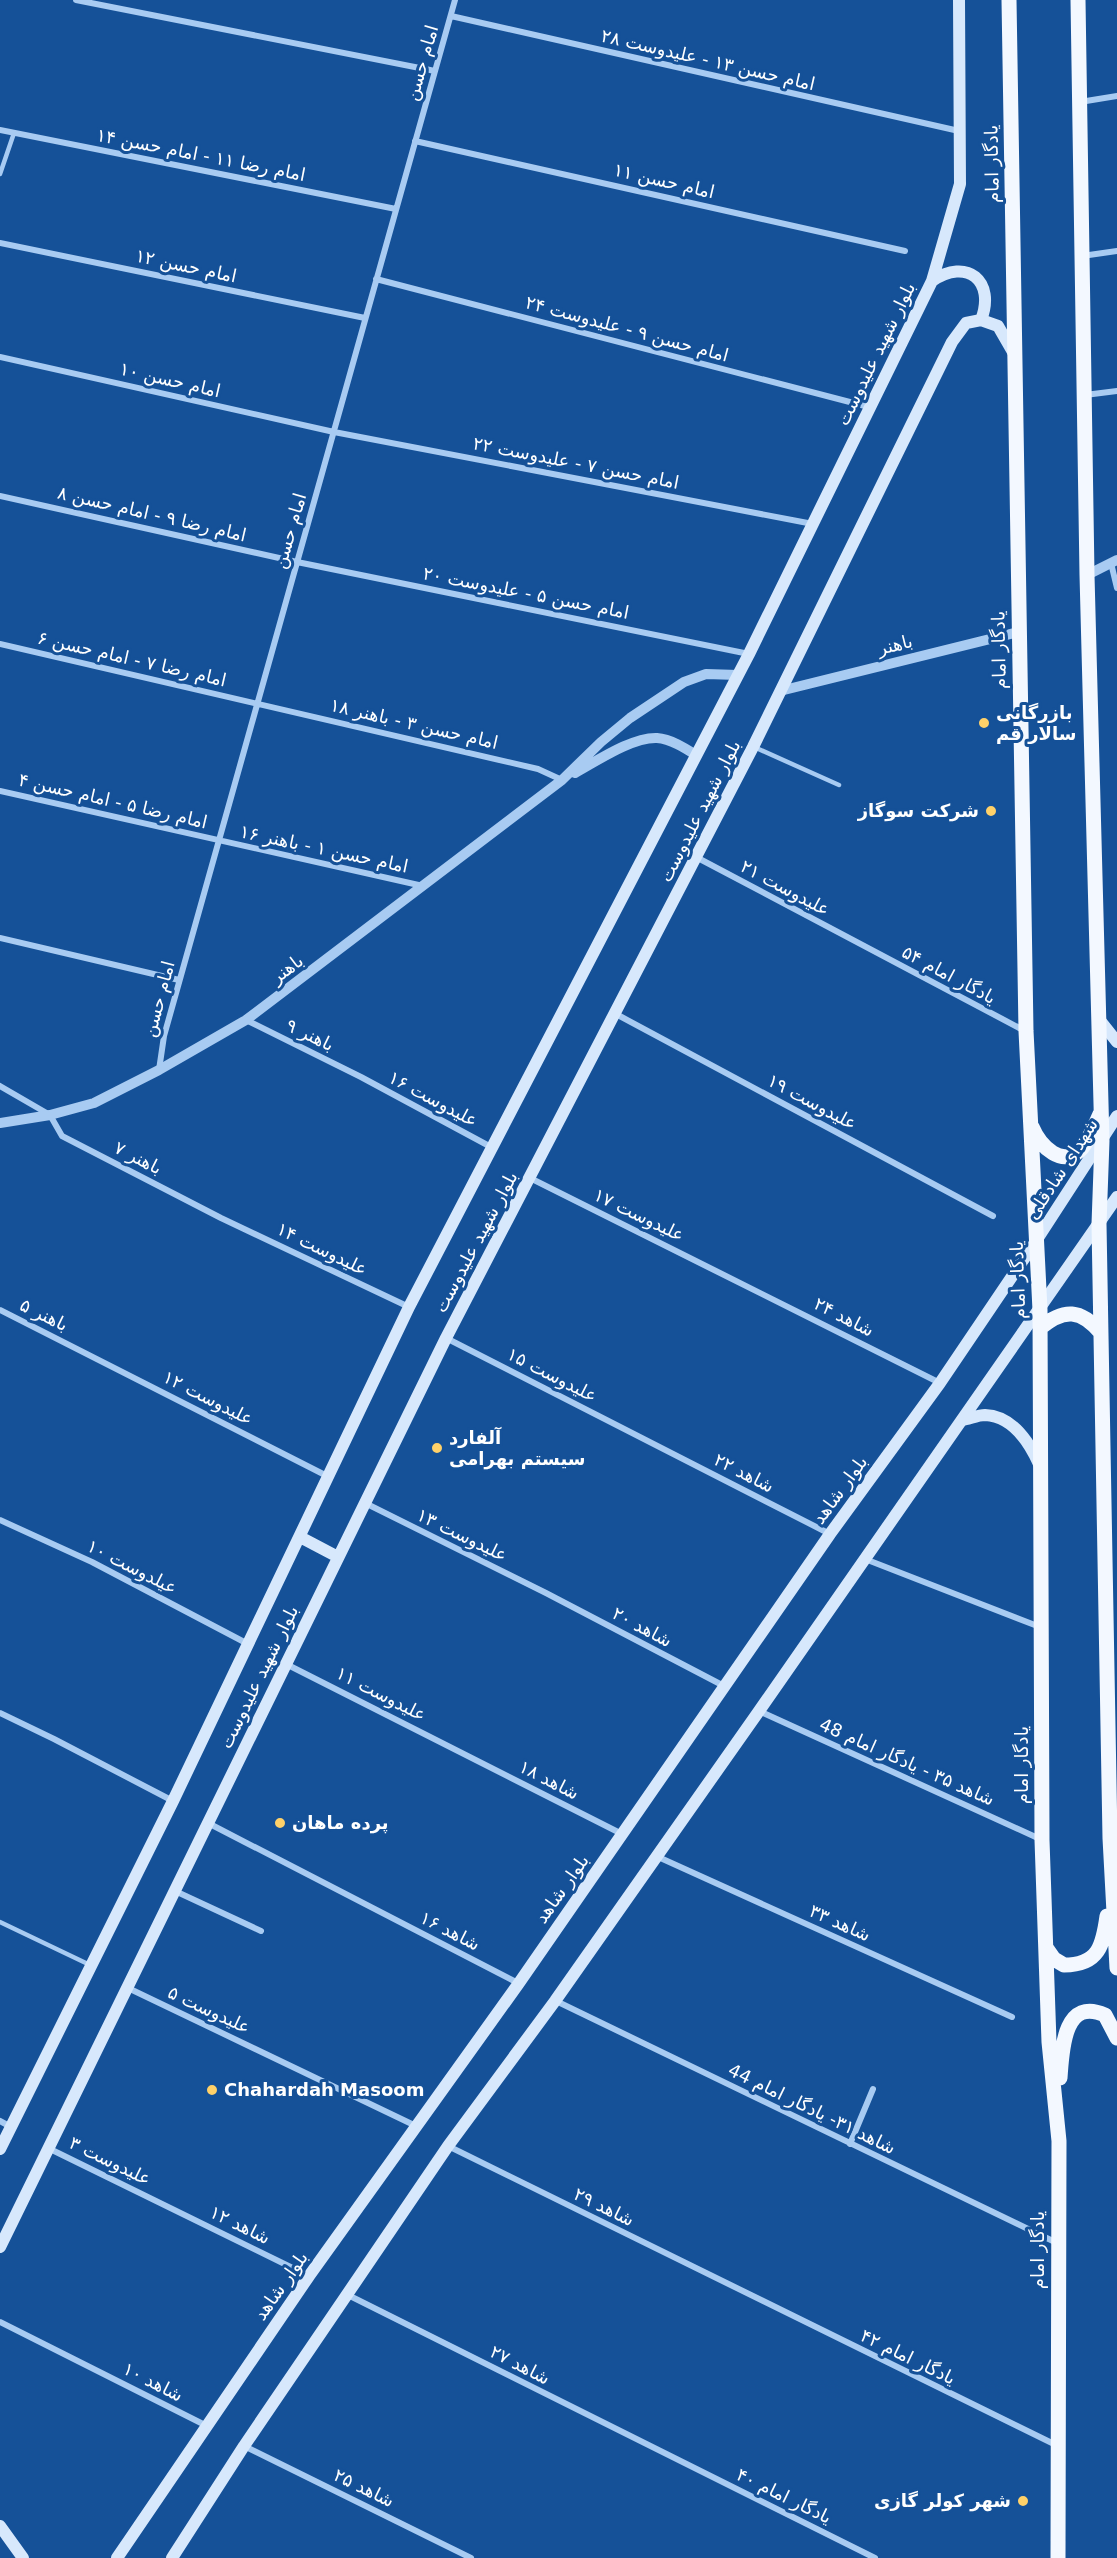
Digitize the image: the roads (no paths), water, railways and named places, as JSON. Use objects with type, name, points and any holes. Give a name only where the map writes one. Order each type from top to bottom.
[{"type":"main road","name":"بلوار شهید علیدوست","points":[[0,2149],[5,2124],[90,1965],[172,1801],[409,1307],[749,654],[932,281],[960,184],[959,0]]},
{"type":"main road","name":"یادگار امام","points":[[1009,0],[1026,1031],[1040,1310],[1042,1840],[1049,2042],[1059,2141],[1058,2558]]},
{"type":"main road","points":[[1078,0],[1087,575],[1102,1141],[1099,1224],[1110,1838],[1117,1968]]},
{"type":"main road","points":[[932,281],[945,272],[961,270],[976,277],[985,289],[987,305],[981,320],[998,326],[1015,357]]},
{"type":"main road","name":"بلوار شهید علیدوست","points":[[0,2247],[446,1338],[753,747],[952,342],[966,324],[981,320]]},
{"type":"main road","points":[[1098,1018],[1117,1042]]},
{"type":"main road","points":[[1030,1125],[1038,1140],[1049,1152],[1062,1157],[1069,1156],[1081,1150],[1101,1113]]},
{"type":"main road","name":"شهدای شادقلی","points":[[1036,1241],[1117,1116]]},
{"type":"main road","points":[[172,2558],[243,2445],[448,2146],[555,2001],[1117,1197]]},
{"type":"main road","name":"بلوار شاهد","points":[[117,2558],[309,2276],[519,1983],[830,1534],[940,1383],[1036,1241]]},
{"type":"main road","points":[[1040,1328],[1053,1318],[1074,1313],[1087,1317],[1101,1333]]},
{"type":"main road","points":[[962,1420],[985,1415],[1003,1419],[1022,1434],[1041,1468]]},
{"type":"main road","points":[[300,1537],[338,1557]]},
{"type":"main road","points":[[1047,1949],[1054,1959],[1064,1965],[1085,1961],[1095,1954],[1102,1946],[1112,1890]]},
{"type":"main road","points":[[1059,2141],[1061,2062],[1067,2026],[1083,2013],[1097,2012],[1105,2015],[1117,2038]]},
{"type":"main road","points":[[0,2526],[23,2558]]},
{"type":"street","points":[[76,0],[435,71]]},
{"type":"street","name":"امام حسن","points":[[159,1070],[164,1036],[179,980],[455,0]]},
{"type":"street","name":"امام حسن ۱۳ - علیدوست ۲۸","points":[[451,16],[959,131]]},
{"type":"street","points":[[1080,102],[1117,96]]},
{"type":"street","name":"امام رضا ۱۱ - امام حسن ۱۴","points":[[0,130],[396,209]]},
{"type":"street","name":"امام حسن ۱۱","points":[[415,141],[905,251]]},
{"type":"street","name":"امام حسن ۱۲","points":[[0,243],[365,318]]},
{"type":"street","points":[[1082,256],[1117,251]]},
{"type":"street","name":"امام حسن ۹ - علیدوست ۲۴","points":[[376,279],[870,407]]},
{"type":"street","name":"امام حسن ۱۰","points":[[0,357],[334,432]]},
{"type":"street","points":[[1084,395],[1117,391]]},
{"type":"street","name":"امام حسن ۷ - علیدوست ۲۲","points":[[334,432],[813,524]]},
{"type":"street","name":"امام رضا ۹ - امام حسن ۸","points":[[0,496],[297,562]]},
{"type":"street","points":[[1087,575],[1114,561],[1117,588]]},
{"type":"street","name":"امام حسن ۵ - علیدوست ۲۰","points":[[297,562],[749,654]]},
{"type":"street","name":"باهنر","points":[[780,691],[1018,632]]},
{"type":"street","name":"امام رضا ۷ - امام حسن ۶","points":[[0,644],[257,704]]},
{"type":"street","name":"باهنر","points":[[0,1123],[50,1115],[94,1103],[159,1070],[246,1020],[562,780],[608,736],[684,682],[706,674],[738,675]]},
{"type":"street","name":"امام حسن ۳ - باهنر ۱۸","points":[[257,704],[538,768],[562,780]]},
{"type":"street","name":"باهنر","points":[[562,780],[619,749],[640,741],[657,738],[672,742],[696,755]]},
{"type":"street","name":"امام رضا ۵ - امام حسن ۴","points":[[0,791],[218,841]]},
{"type":"street","name":"امام حسن ۱ - باهنر ۱۶","points":[[218,841],[423,886]]},
{"type":"street","name":"علیدوست ۲۱","points":[[696,857],[859,945]]},
{"type":"street","points":[[0,938],[179,980]]},
{"type":"street","name":"یادگار امام ۵۴","points":[[859,945],[1026,1031]]},
{"type":"street","name":"علیدوست ۱۹","points":[[616,1014],[993,1216]]},
{"type":"street","name":"باهنر ۹","points":[[246,1020],[361,1077]]},
{"type":"street","name":"علیدوست ۱۶","points":[[361,1077],[491,1147]]},
{"type":"street","points":[[0,1086],[50,1115]]},
{"type":"street","name":"باهنر ۷","points":[[50,1115],[62,1136],[222,1218]]},
{"type":"street","name":"علیدوست ۱۷","points":[[530,1178],[735,1279]]},
{"type":"street","name":"علیدوست ۱۴","points":[[222,1218],[409,1307]]},
{"type":"street","name":"شاهد ۲۴","points":[[735,1279],[940,1383]]},
{"type":"street","name":"باهنر ۵","points":[[0,1310],[74,1346]]},
{"type":"street","name":"علیدوست ۱۵","points":[[446,1338],[644,1439]]},
{"type":"street","name":"علیدوست ۱۲","points":[[74,1346],[329,1477]]},
{"type":"street","name":"شاهد ۲۲","points":[[644,1439],[830,1534]]},
{"type":"street","name":"علیدوست ۱۳","points":[[365,1503],[546,1593]]},
{"type":"street","name":"عیلدوست ۱۰","points":[[0,1520],[92,1563],[248,1644]]},
{"type":"street","points":[[865,1558],[1042,1628]]},
{"type":"street","name":"شاهد ۲۰","points":[[546,1593],[724,1687]]},
{"type":"street","name":"علیدوست ۱۱","points":[[286,1664],[462,1752]]},
{"type":"street","name":"شاهد ۳۵ - یادگار امام 48","points":[[759,1711],[1042,1840]]},
{"type":"street","points":[[0,1713],[54,1738],[172,1801]]},
{"type":"street","name":"شاهد ۱۸","points":[[462,1752],[622,1834]]},
{"type":"street","name":"شاهد ۱۶","points":[[208,1823],[519,1983]]},
{"type":"street","points":[[1110,1838],[1117,1853]]},
{"type":"street","name":"شاهد ۳۳","points":[[656,1856],[1012,2017]]},
{"type":"street","points":[[175,1891],[261,1931]]},
{"type":"street","name":"علیدوست ۵","points":[[128,1988],[416,2126]]},
{"type":"street","name":"شاهد ۳۱- یادگار امام 44","points":[[555,2001],[1057,2243]]},
{"type":"street","points":[[850,2144],[873,2089]]},
{"type":"street","name":"شاهد ۲۹","points":[[448,2146],[746,2295]]},
{"type":"street","name":"علیدوست ۳","points":[[48,2148],[158,2201]]},
{"type":"street","name":"شاهد ۱۲","points":[[158,2201],[309,2276]]},
{"type":"street","name":"شاهد ۲۷","points":[[348,2295],[679,2461]]},
{"type":"street","name":"یادگار امام ۴۲","points":[[746,2295],[1057,2446]]},
{"type":"street","name":"شاهد ۱۰","points":[[0,2322],[207,2426]]},
{"type":"street","name":"شاهد ۲۵","points":[[243,2445],[471,2558]]},
{"type":"street","name":"یادگار امام ۴۰","points":[[679,2461],[875,2558]]},
{"type":"lane","points":[[0,174],[14,133]]},
{"type":"lane","points":[[753,747],[839,785]]},
{"type":"lane","points":[[0,1922],[90,1965]]},
{"type":"place","name":"بازرگانی سالار قم","points":[[984,723]]},
{"type":"place","name":"شرکت سوگاز","points":[[991,811]]},
{"type":"place","name":"آلفارد سیستم بهرامی","points":[[437,1448]]},
{"type":"place","name":"پرده ماهان","points":[[280,1823]]},
{"type":"place","name":"Chahardah Masoom","points":[[212,2090]]},
{"type":"place","name":"شهر کولر گازی","points":[[1023,2501]]}]
